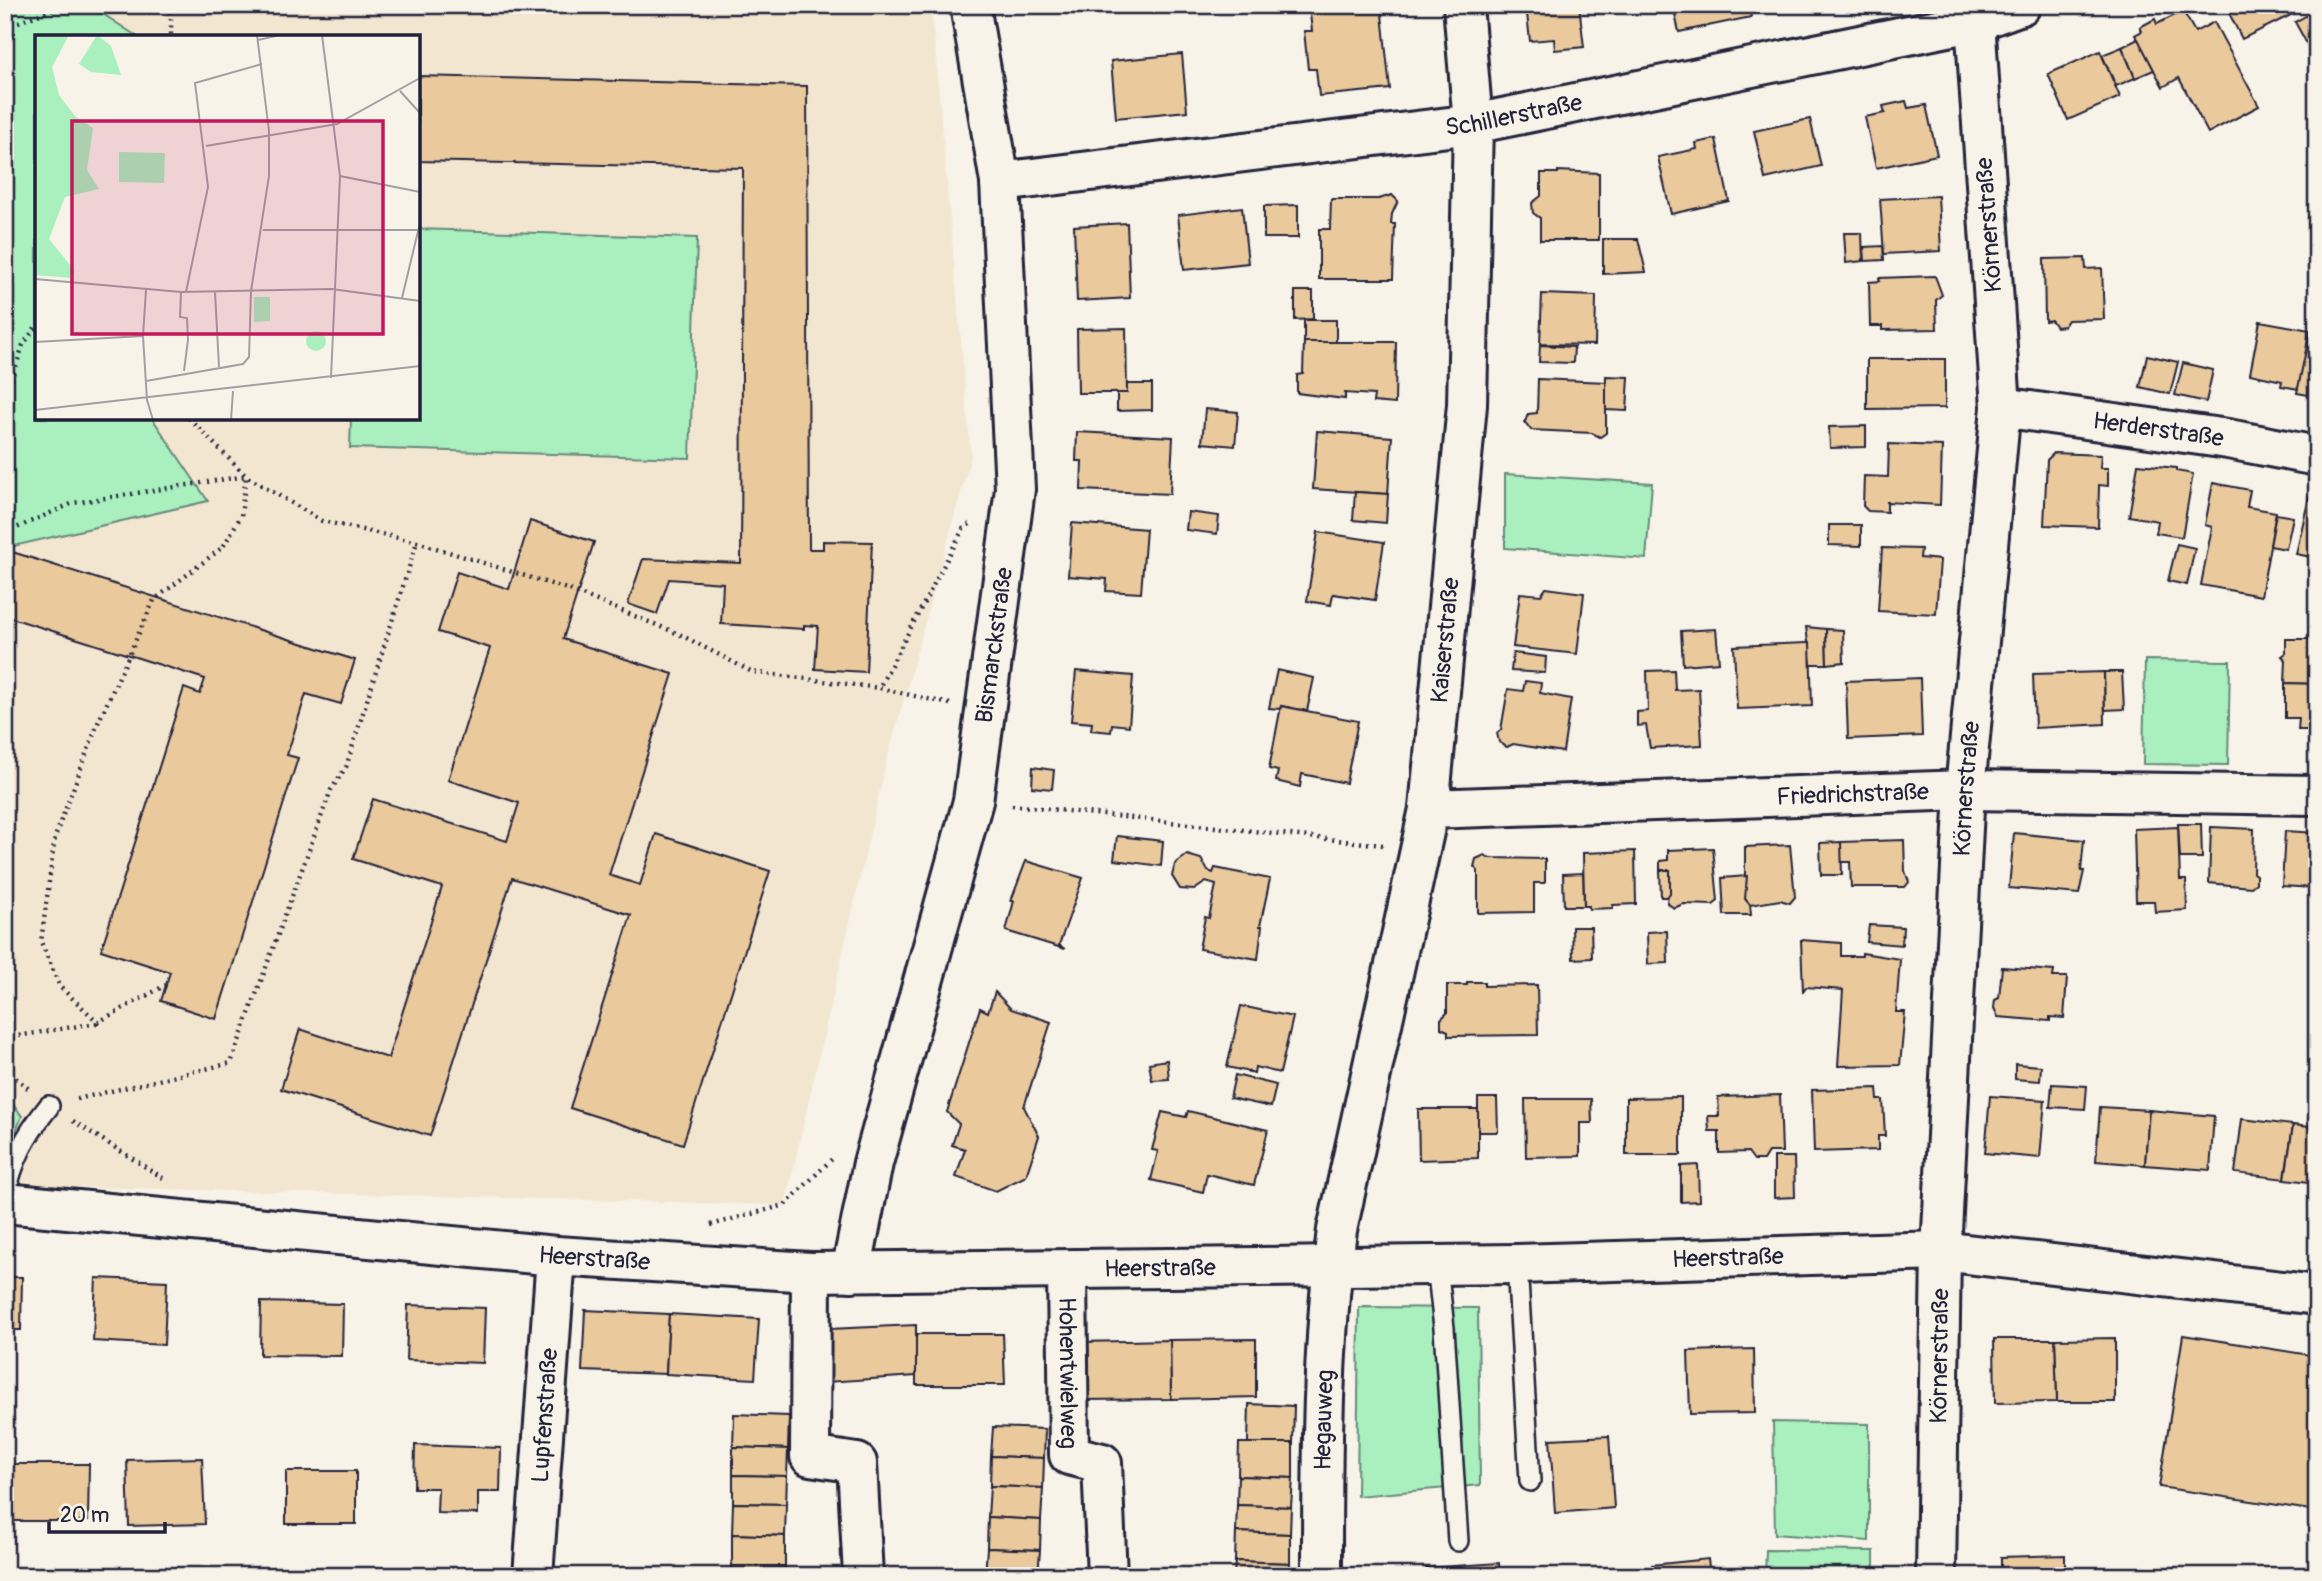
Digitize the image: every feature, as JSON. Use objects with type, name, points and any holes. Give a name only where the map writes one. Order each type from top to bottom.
[{"type":"street","name":"Bismarckstraße","points":[[851,1272],[873,1163],[973,801],[1015,489],[1000,182],[970,5]]},
{"type":"street","name":"Kaiserstraße","points":[[1333,1265],[1337,1230],[1418,848],[1429,809],[1467,405],[1473,124],[1463,5]]},
{"type":"street","name":"Schillerstraße","points":[[1000,182],[1473,124],[2021,5]]},
{"type":"street","name":"Körnerstraße","points":[[1936,1576],[1941,1251],[1965,790],[2001,407],[1975,13]]},
{"type":"street","name":"Herderstraße","points":[[2001,407],[2228,439],[2317,456]]},
{"type":"street","name":"Friedrichstraße","points":[[1429,809],[1965,790],[2317,794]]},
{"type":"street","name":"Heerstraße","points":[[5,1203],[556,1256],[811,1272],[1517,1264],[1941,1251],[2317,1295]]},
{"type":"street","name":"Lupfenstraße","points":[[533,1576],[556,1256]]},
{"type":"street","name":"Hegauweg","points":[[1322,1576],[1322,1428],[1333,1265]]},
{"type":"street","name":"Hohentwielweg","points":[[1067,1270],[1069,1455],[1102,1463],[1107,1576]]},
{"type":"street","points":[[811,1272],[810,1456],[857,1463],[863,1576]]},
{"type":"lane","points":[[5,1196],[10,1172],[24,1139],[49,1106]]},
{"type":"lane","points":[[1517,1264],[1530,1481]]},
{"type":"lane","points":[[1437,1265],[1458,1541]]},
{"type":"path","points":[[5,27],[65,5]]},
{"type":"path","points":[[168,5],[172,35]]},
{"type":"path","points":[[5,400],[23,345],[35,328]]},
{"type":"path","points":[[191,420],[246,475],[322,521],[416,542],[570,590],[679,634],[752,673],[879,688],[986,711]]},
{"type":"path","points":[[5,533],[73,503],[246,475]]},
{"type":"path","points":[[98,1023],[60,987],[41,942],[55,837],[98,723],[154,600],[223,547],[241,516],[246,475]]},
{"type":"path","points":[[879,688],[963,529],[1015,489]]},
{"type":"path","points":[[49,1106],[231,1063],[331,790],[346,767],[416,542]]},
{"type":"path","points":[[973,801],[1418,848]]},
{"type":"path","points":[[5,1038],[98,1023],[166,985]]},
{"type":"path","points":[[49,1106],[167,1181]]},
{"type":"path","points":[[698,1224],[712,1224],[785,1205],[841,1151],[873,1163]]},
{"type":"shaded area","points":[[65,5],[931,5],[971,456],[886,764],[785,1205],[5,1185],[5,227],[35,406],[35,420],[420,420],[420,35],[57,35]]},
{"type":"green space","points":[[5,5],[89,5],[135,35],[35,35],[35,420],[153,420],[208,501],[5,548]]},
{"type":"green space","points":[[420,229],[697,238],[690,458],[350,448],[351,420],[420,420]]},
{"type":"green space","points":[[1505,474],[1652,483],[1646,559],[1505,548]]},
{"type":"green space","points":[[2145,660],[2230,661],[2228,765],[2143,764]]},
{"type":"green space","points":[[5,1095],[22,1116],[5,1158]]},
{"type":"green space","points":[[1359,1307],[1478,1308],[1480,1485],[1357,1496]]},
{"type":"green space","points":[[1773,1422],[1869,1424],[1869,1541],[1775,1534]]},
{"type":"green space","points":[[1766,1550],[1874,1551],[1874,1576],[1765,1576]]},
{"type":"building","points":[[1309,5],[1381,5],[1390,89],[1319,96],[1316,69],[1308,69],[1304,31],[1312,31]]},
{"type":"building","points":[[1526,5],[1579,5],[1584,47],[1555,50],[1554,39],[1530,41]]},
{"type":"building","points":[[1673,5],[1749,5],[1751,17],[1679,32]]},
{"type":"building","points":[[2225,5],[2289,5],[2293,14],[2242,39]]},
{"type":"building","points":[[2183,11],[2195,32],[2214,22],[2259,106],[2208,133],[2179,78],[2163,87],[2135,35],[2142,31],[2140,27],[2155,19],[2157,24]]},
{"type":"building","points":[[2313,12],[2317,19],[2317,53],[2313,55],[2295,22]]},
{"type":"building","points":[[2138,39],[2154,70],[2135,78],[2122,47]]},
{"type":"building","points":[[2122,47],[2135,78],[2116,86],[2102,55]]},
{"type":"building","points":[[2100,51],[2120,97],[2068,120],[2048,74]]},
{"type":"building","points":[[1182,54],[1187,111],[1116,118],[1111,61]]},
{"type":"building","points":[[420,76],[807,86],[809,549],[823,549],[823,541],[872,542],[866,672],[815,669],[818,626],[804,625],[804,629],[721,624],[723,583],[669,579],[657,614],[628,604],[643,559],[741,563],[743,168],[420,161]]},
{"type":"building","points":[[1906,101],[1908,108],[1926,105],[1937,155],[1876,168],[1865,117],[1885,113],[1883,106]]},
{"type":"building","points":[[1810,119],[1821,166],[1765,179],[1754,131]]},
{"type":"building","points":[[1716,139],[1729,201],[1671,214],[1658,157],[1697,149],[1696,143]]},
{"type":"building","points":[[1541,173],[1599,173],[1599,240],[1540,240],[1540,218],[1533,213],[1532,203],[1541,196]]},
{"type":"building","points":[[1392,195],[1398,201],[1391,224],[1395,224],[1393,279],[1319,279],[1319,229],[1330,229],[1331,199],[1379,199]]},
{"type":"building","points":[[1938,196],[1941,251],[1884,254],[1880,199]]},
{"type":"building","points":[[1298,205],[1298,238],[1264,238],[1264,206]]},
{"type":"building","points":[[1242,207],[1248,263],[1184,270],[1178,215]]},
{"type":"building","points":[[1127,223],[1130,298],[1077,301],[1074,226]]},
{"type":"building","points":[[1844,233],[1862,233],[1863,261],[1846,263]]},
{"type":"building","points":[[1603,239],[1638,239],[1646,272],[1603,274]]},
{"type":"building","points":[[1883,246],[1884,260],[1865,261],[1864,247]]},
{"type":"building","points":[[2085,258],[2086,269],[2102,268],[2104,319],[2068,320],[2064,326],[2056,327],[2051,320],[2045,321],[2044,259]]},
{"type":"building","points":[[1935,276],[1942,295],[1936,300],[1937,329],[1882,330],[1882,326],[1870,326],[1869,282],[1880,281],[1879,278]]},
{"type":"building","points":[[1295,291],[1313,291],[1313,319],[1295,320]]},
{"type":"building","points":[[1542,294],[1596,296],[1595,345],[1540,344]]},
{"type":"building","points":[[1304,320],[1336,320],[1336,342],[1304,342]]},
{"type":"building","points":[[2260,321],[2310,330],[2299,389],[2281,386],[2282,381],[2250,374]]},
{"type":"building","points":[[1126,328],[1127,393],[1078,393],[1077,329]]},
{"type":"building","points":[[2310,331],[2317,333],[2314,396],[2297,393]]},
{"type":"building","points":[[1304,342],[1396,342],[1395,404],[1373,402],[1374,395],[1345,393],[1345,399],[1297,393],[1297,375],[1303,374]]},
{"type":"building","points":[[1540,345],[1574,347],[1573,363],[1539,362]]},
{"type":"building","points":[[2147,355],[2178,362],[2170,394],[2140,387]]},
{"type":"building","points":[[1867,359],[1945,359],[1945,408],[1867,409]]},
{"type":"building","points":[[2183,363],[2213,370],[2206,402],[2175,395]]},
{"type":"building","points":[[1606,376],[1629,377],[1627,411],[1605,410]]},
{"type":"building","points":[[1538,379],[1606,382],[1606,433],[1600,437],[1592,433],[1531,430],[1525,422],[1528,414],[1537,413]]},
{"type":"building","points":[[1127,384],[1152,384],[1152,410],[1117,411],[1117,393],[1127,393]]},
{"type":"building","points":[[1205,409],[1238,412],[1235,446],[1202,443]]},
{"type":"building","points":[[1866,426],[1866,447],[1830,448],[1829,427]]},
{"type":"building","points":[[1317,431],[1392,437],[1388,494],[1313,489]]},
{"type":"building","points":[[1077,432],[1173,437],[1170,494],[1081,490],[1082,461],[1076,461]]},
{"type":"building","points":[[1889,444],[1942,446],[1940,505],[1887,502],[1887,512],[1868,511],[1863,506],[1864,476],[1888,477]]},
{"type":"building","points":[[2054,453],[2101,455],[2100,468],[2108,468],[2108,486],[2099,485],[2098,527],[2044,525],[2047,460]]},
{"type":"building","points":[[2138,464],[2176,468],[2176,471],[2193,474],[2182,537],[2156,533],[2158,521],[2129,516]]},
{"type":"building","points":[[2213,483],[2250,490],[2247,507],[2276,512],[2261,596],[2201,585],[2212,527],[2205,525]]},
{"type":"building","points":[[1355,492],[1388,494],[1386,523],[1353,520]]},
{"type":"building","points":[[2309,497],[2317,498],[2317,553],[2313,552],[2311,557],[2296,554]]},
{"type":"building","points":[[1188,512],[1219,516],[1217,534],[1186,530]]},
{"type":"building","points":[[2276,514],[2293,517],[2286,549],[2270,546]]},
{"type":"building","points":[[530,521],[594,542],[563,639],[673,674],[609,875],[640,885],[656,834],[770,871],[683,1144],[570,1108],[631,915],[512,878],[430,1136],[281,1089],[300,1029],[388,1058],[442,887],[353,859],[373,799],[507,841],[519,803],[448,780],[490,648],[438,632],[457,572],[509,589]]},
{"type":"building","points":[[1072,523],[1146,529],[1141,593],[1106,591],[1107,579],[1068,576]]},
{"type":"building","points":[[1829,525],[1861,525],[1861,546],[1829,545]]},
{"type":"building","points":[[1318,532],[1384,542],[1375,600],[1333,594],[1331,605],[1307,601]]},
{"type":"building","points":[[2177,544],[2195,548],[2187,585],[2168,581]]},
{"type":"building","points":[[1882,548],[1921,549],[1920,558],[1940,560],[1936,614],[1878,611]]},
{"type":"building","points":[[6,550],[355,660],[341,704],[306,694],[287,755],[298,758],[216,1019],[161,1001],[170,972],[101,950],[184,688],[200,694],[205,679],[5,616]]},
{"type":"building","points":[[1546,588],[1584,593],[1577,654],[1513,647],[1520,593],[1541,595]]},
{"type":"building","points":[[1806,627],[1826,629],[1827,664],[1811,664]]},
{"type":"building","points":[[1716,629],[1719,662],[1683,665],[1681,631]]},
{"type":"building","points":[[1826,629],[1843,630],[1844,662],[1827,664]]},
{"type":"building","points":[[2286,639],[2314,639],[2317,642],[2317,684],[2285,683],[2286,660],[2282,656],[2286,653]]},
{"type":"building","points":[[1810,643],[1812,706],[1737,709],[1734,646]]},
{"type":"building","points":[[1513,653],[1546,657],[1545,673],[1511,671]]},
{"type":"building","points":[[1277,670],[1314,678],[1307,711],[1281,706],[1280,709],[1269,708]]},
{"type":"building","points":[[1674,670],[1675,690],[1699,689],[1702,745],[1650,748],[1646,725],[1637,726],[1637,712],[1648,711],[1647,671]]},
{"type":"building","points":[[1076,671],[1133,676],[1129,726],[1112,724],[1111,732],[1091,730],[1092,723],[1071,721]]},
{"type":"building","points":[[2104,672],[2105,724],[2035,728],[2033,674]]},
{"type":"building","points":[[2104,672],[2122,672],[2124,709],[2105,710]]},
{"type":"building","points":[[1920,678],[1922,736],[1848,739],[1846,681]]},
{"type":"building","points":[[1525,681],[1541,683],[1540,693],[1571,699],[1563,752],[1513,744],[1507,747],[1499,742],[1497,733],[1501,730],[1508,689],[1523,691]]},
{"type":"building","points":[[2285,683],[2317,684],[2317,730],[2298,730],[2299,718],[2285,718]]},
{"type":"building","points":[[1281,706],[1358,721],[1346,783],[1302,774],[1300,787],[1276,781],[1278,771],[1269,769]]},
{"type":"building","points":[[1033,767],[1054,770],[1052,789],[1032,787]]},
{"type":"building","points":[[2178,824],[2201,824],[2202,858],[2180,858]]},
{"type":"building","points":[[2178,827],[2180,880],[2186,880],[2187,910],[2155,912],[2154,901],[2136,901],[2134,829]]},
{"type":"building","points":[[2211,827],[2254,829],[2253,873],[2256,875],[2256,883],[2251,887],[2209,883]]},
{"type":"building","points":[[2285,831],[2317,833],[2317,891],[2314,888],[2282,886]]},
{"type":"building","points":[[2014,833],[2084,840],[2081,871],[2084,871],[2079,894],[2009,888]]},
{"type":"building","points":[[1117,836],[1163,841],[1161,866],[1114,860]]},
{"type":"building","points":[[1904,840],[1905,871],[1909,882],[1905,887],[1851,887],[1850,862],[1841,862],[1841,842]]},
{"type":"building","points":[[1841,842],[1842,875],[1821,875],[1820,843]]},
{"type":"building","points":[[1790,845],[1795,897],[1790,903],[1780,900],[1750,905],[1745,899],[1745,847]]},
{"type":"building","points":[[1713,848],[1718,901],[1713,905],[1683,904],[1674,908],[1667,903],[1670,870],[1660,870],[1660,861],[1668,860],[1668,850]]},
{"type":"building","points":[[1635,851],[1636,904],[1589,909],[1589,906],[1584,906],[1583,853]]},
{"type":"building","points":[[1187,855],[1201,859],[1208,871],[1213,873],[1215,868],[1270,879],[1260,926],[1258,959],[1199,949],[1205,917],[1209,918],[1216,885],[1206,882],[1194,890],[1180,889],[1172,876],[1175,864]]},
{"type":"building","points":[[1485,855],[1489,858],[1545,859],[1545,883],[1534,883],[1534,912],[1478,913],[1478,871],[1474,867],[1476,859]]},
{"type":"building","points":[[1026,861],[1083,878],[1059,945],[1065,949],[1006,931],[1014,901],[1011,901]]},
{"type":"building","points":[[1660,870],[1670,870],[1670,893],[1667,897],[1661,897]]},
{"type":"building","points":[[1583,873],[1584,906],[1564,906],[1563,874]]},
{"type":"building","points":[[1747,876],[1745,899],[1750,905],[1751,915],[1724,915],[1722,878]]},
{"type":"building","points":[[1869,925],[1903,927],[1902,945],[1867,942]]},
{"type":"building","points":[[1572,927],[1591,927],[1592,958],[1573,959]]},
{"type":"building","points":[[1667,931],[1668,963],[1648,964],[1647,932]]},
{"type":"building","points":[[1801,940],[1841,943],[1841,956],[1862,956],[1862,953],[1900,959],[1896,1012],[1905,1012],[1900,1065],[1838,1066],[1843,990],[1806,987],[1803,991]]},
{"type":"building","points":[[2002,967],[2054,971],[2053,977],[2067,977],[2064,1018],[2050,1017],[2050,1021],[1998,1017],[1994,1008],[1995,1000],[1999,998]]},
{"type":"building","points":[[1467,982],[1484,982],[1484,986],[1537,985],[1538,1035],[1448,1036],[1448,1031],[1441,1028],[1441,1019],[1447,1013],[1447,985],[1467,985]]},
{"type":"building","points":[[995,992],[1011,1009],[1051,1022],[1024,1107],[1039,1136],[1026,1176],[996,1191],[956,1177],[965,1149],[952,1145],[959,1124],[947,1112],[980,1008],[988,1012]]},
{"type":"building","points":[[1241,1006],[1293,1017],[1280,1073],[1255,1067],[1254,1073],[1227,1067]]},
{"type":"building","points":[[1167,1060],[1169,1079],[1152,1080],[1149,1063]]},
{"type":"building","points":[[2015,1064],[2041,1066],[2040,1081],[2015,1079]]},
{"type":"building","points":[[1235,1075],[1276,1085],[1271,1107],[1230,1098]]},
{"type":"building","points":[[2052,1084],[2087,1086],[2085,1109],[2050,1107]]},
{"type":"building","points":[[1877,1088],[1878,1100],[1883,1100],[1885,1136],[1878,1136],[1878,1150],[1814,1152],[1812,1090]]},
{"type":"building","points":[[1780,1095],[1782,1152],[1768,1152],[1763,1160],[1754,1160],[1748,1152],[1719,1153],[1719,1131],[1709,1131],[1708,1116],[1719,1116],[1718,1097]]},
{"type":"building","points":[[1990,1096],[2045,1100],[2040,1158],[1985,1153]]},
{"type":"building","points":[[1681,1097],[1681,1155],[1626,1155],[1626,1098]]},
{"type":"building","points":[[1478,1098],[1497,1098],[1498,1132],[1478,1132]]},
{"type":"building","points":[[1525,1099],[1591,1099],[1592,1123],[1580,1123],[1580,1156],[1526,1157]]},
{"type":"building","points":[[2100,1107],[2149,1110],[2145,1165],[2096,1161]]},
{"type":"building","points":[[1418,1109],[1478,1109],[1478,1158],[1419,1160]]},
{"type":"building","points":[[2149,1110],[2214,1116],[2210,1170],[2145,1165]]},
{"type":"building","points":[[1188,1111],[1268,1130],[1254,1185],[1207,1174],[1203,1192],[1151,1180],[1158,1151],[1152,1150],[1162,1112],[1186,1117]]},
{"type":"building","points":[[2242,1119],[2293,1125],[2285,1179],[2235,1173]]},
{"type":"building","points":[[2293,1125],[2317,1128],[2317,1183],[2285,1179]]},
{"type":"building","points":[[1774,1157],[1794,1157],[1795,1197],[1774,1198]]},
{"type":"building","points":[[1698,1165],[1699,1201],[1681,1202],[1681,1166]]},
{"type":"building","points":[[5,1277],[22,1277],[21,1330],[5,1330]]},
{"type":"building","points":[[96,1278],[167,1281],[164,1345],[93,1341]]},
{"type":"building","points":[[261,1302],[343,1304],[342,1356],[260,1355]]},
{"type":"building","points":[[408,1305],[485,1308],[483,1363],[406,1360]]},
{"type":"building","points":[[585,1310],[669,1314],[666,1374],[582,1371]]},
{"type":"building","points":[[669,1314],[759,1319],[755,1379],[666,1374]]},
{"type":"building","points":[[916,1325],[916,1376],[826,1382],[829,1329]]},
{"type":"building","points":[[916,1334],[1003,1334],[1005,1385],[916,1385]]},
{"type":"building","points":[[2183,1335],[2317,1356],[2317,1511],[2159,1487]]},
{"type":"building","points":[[2115,1338],[2115,1402],[2057,1402],[2055,1339]]},
{"type":"building","points":[[1256,1339],[1256,1397],[1171,1399],[1170,1340]]},
{"type":"building","points":[[1994,1339],[2055,1339],[2057,1402],[1995,1403]]},
{"type":"building","points":[[1170,1340],[1171,1399],[1083,1400],[1081,1342]]},
{"type":"building","points":[[1754,1349],[1755,1413],[1690,1414],[1688,1351]]},
{"type":"building","points":[[1249,1404],[1294,1406],[1293,1443],[1248,1443]]},
{"type":"building","points":[[734,1414],[789,1416],[788,1449],[733,1447]]},
{"type":"building","points":[[993,1427],[1045,1429],[1044,1458],[991,1456]]},
{"type":"building","points":[[1609,1436],[1614,1508],[1555,1513],[1550,1439]]},
{"type":"building","points":[[1239,1443],[1293,1443],[1293,1478],[1238,1476]]},
{"type":"building","points":[[415,1445],[501,1448],[500,1492],[478,1492],[478,1514],[437,1513],[438,1488],[414,1488]]},
{"type":"building","points":[[733,1447],[788,1449],[787,1476],[733,1475]]},
{"type":"building","points":[[991,1456],[1044,1458],[1043,1488],[990,1486]]},
{"type":"building","points":[[202,1458],[205,1524],[129,1526],[127,1460]]},
{"type":"building","points":[[5,1464],[89,1464],[88,1521],[5,1521]]},
{"type":"building","points":[[286,1471],[356,1471],[356,1524],[286,1524]]},
{"type":"building","points":[[733,1475],[787,1476],[786,1504],[733,1503]]},
{"type":"building","points":[[1238,1476],[1293,1478],[1291,1507],[1237,1505]]},
{"type":"building","points":[[990,1486],[1043,1488],[1041,1520],[988,1517]]},
{"type":"building","points":[[733,1503],[786,1504],[785,1536],[732,1534]]},
{"type":"building","points":[[1237,1505],[1291,1507],[1290,1534],[1236,1532]]},
{"type":"building","points":[[988,1517],[1041,1520],[1040,1550],[987,1548]]},
{"type":"building","points":[[1236,1532],[1290,1534],[1290,1563],[1235,1561]]},
{"type":"building","points":[[732,1534],[785,1536],[785,1566],[732,1566]]},
{"type":"building","points":[[987,1548],[1040,1550],[1038,1576],[985,1576]]},
{"type":"building","points":[[2065,1555],[2065,1576],[2001,1576],[2001,1557]]},
{"type":"building","points":[[1708,1559],[1710,1576],[1653,1576],[1652,1565]]},
{"type":"building","points":[[1235,1561],[1290,1563],[1289,1576],[1234,1576]]},
{"type":"building","points":[[1499,1563],[1499,1576],[1427,1576],[1426,1568]]},
{"type":"building","points":[[732,1566],[785,1566],[785,1576],[732,1576]]}]
